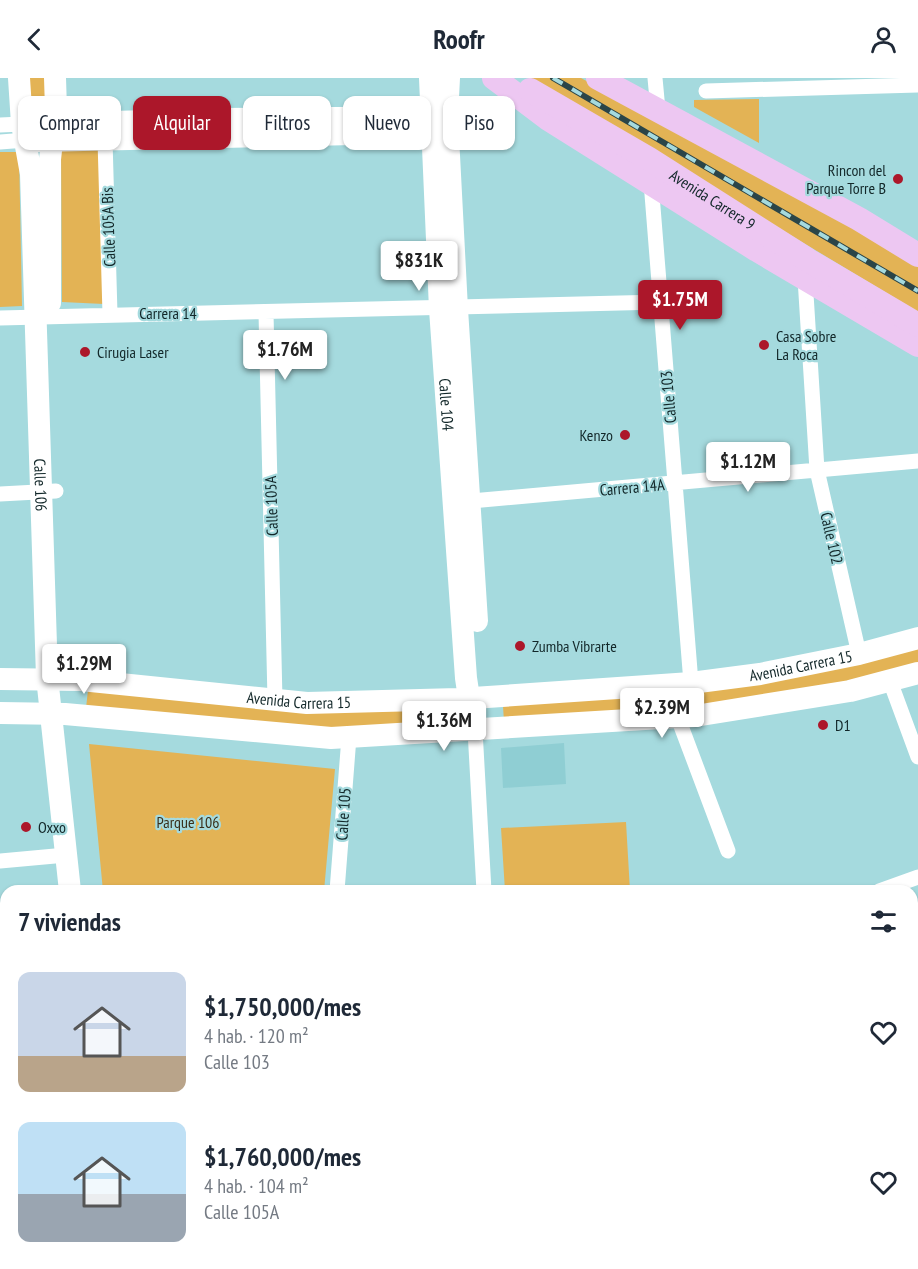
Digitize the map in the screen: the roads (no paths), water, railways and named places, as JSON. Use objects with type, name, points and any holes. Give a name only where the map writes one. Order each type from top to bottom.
[{"type":"main road","name":"Calle 106","points":[[19,78],[16,130],[31,174],[43,317],[55,678],[69,885]]},
{"type":"main road","name":"Calle 106","points":[[54,96],[55,78]]},
{"type":"main road","name":"Calle 104","points":[[430,78],[440,125],[448,309],[475,730]]},
{"type":"main road","name":"Calle 104","points":[[440,125],[449,78]]},
{"type":"main road","points":[[494,78],[547,118],[918,345]]},
{"type":"main road","name":"Avenida Carrera 9","points":[[507,78],[649,159],[808,261],[918,325]]},
{"type":"main road","points":[[607,79],[658,110],[859,219],[918,255]]},
{"type":"main road","points":[[121,130],[440,125]]},
{"type":"main road","points":[[121,138],[242,127]]},
{"type":"main road","name":"Calle 106","points":[[43,317],[52,150]]},
{"type":"main road","points":[[859,219],[918,244]]},
{"type":"main road","name":"Avenida Carrera 15","points":[[0,679],[55,678],[329,704],[474,698],[691,683],[760,674],[859,654],[918,638]]},
{"type":"main road","name":"Avenida Carrera 15","points":[[0,713],[58,714],[308,737],[350,736],[678,718],[793,702],[918,673]]},
{"type":"main road","name":"Calle 106","points":[[58,714],[83,885]]},
{"type":"street","points":[[655,78],[658,110]]},
{"type":"street","points":[[706,91],[918,85]]},
{"type":"street","points":[[0,142],[16,130]]},
{"type":"street","name":"Calle 105A Bis","points":[[105,150],[110,314]]},
{"type":"street","name":"Calle 103","points":[[651,182],[691,683]]},
{"type":"street","name":"Calle 102","points":[[806,278],[817,470],[859,654]]},
{"type":"street","name":"Carrera 14","points":[[0,318],[448,309],[661,302]]},
{"type":"street","name":"Calle 105A","points":[[266,313],[276,700]]},
{"type":"street","name":"Carrera 14A","points":[[462,502],[918,461]]},
{"type":"street","points":[[0,494],[49,492]]},
{"type":"street","points":[[890,681],[918,757]]},
{"type":"street","points":[[678,718],[728,851]]},
{"type":"street","name":"Calle 104","points":[[475,730],[484,885]]},
{"type":"street","name":"Calle 105","points":[[338,885],[350,736]]},
{"type":"street","points":[[0,861],[66,855]]},
{"type":"street","points":[[896,885],[918,877]]},
{"type":"railway","points":[[553,78],[918,291]]},
{"type":"place","name":"Rincon del Parque Torre B","points":[[898,179]]},
{"type":"place","name":"Casa Sobre La Roca","points":[[764,345]]},
{"type":"place","name":"Cirugia Laser","points":[[85,352]]},
{"type":"place","name":"Kenzo","points":[[625,435]]},
{"type":"place","name":"Zumba Vibrarte","points":[[520,646]]},
{"type":"place","name":"D1","points":[[823,725]]},
{"type":"place","name":"Oxxo","points":[[26,827]]},
{"type":"park label","name":"Parque 106","points":[[188,822]]}]
